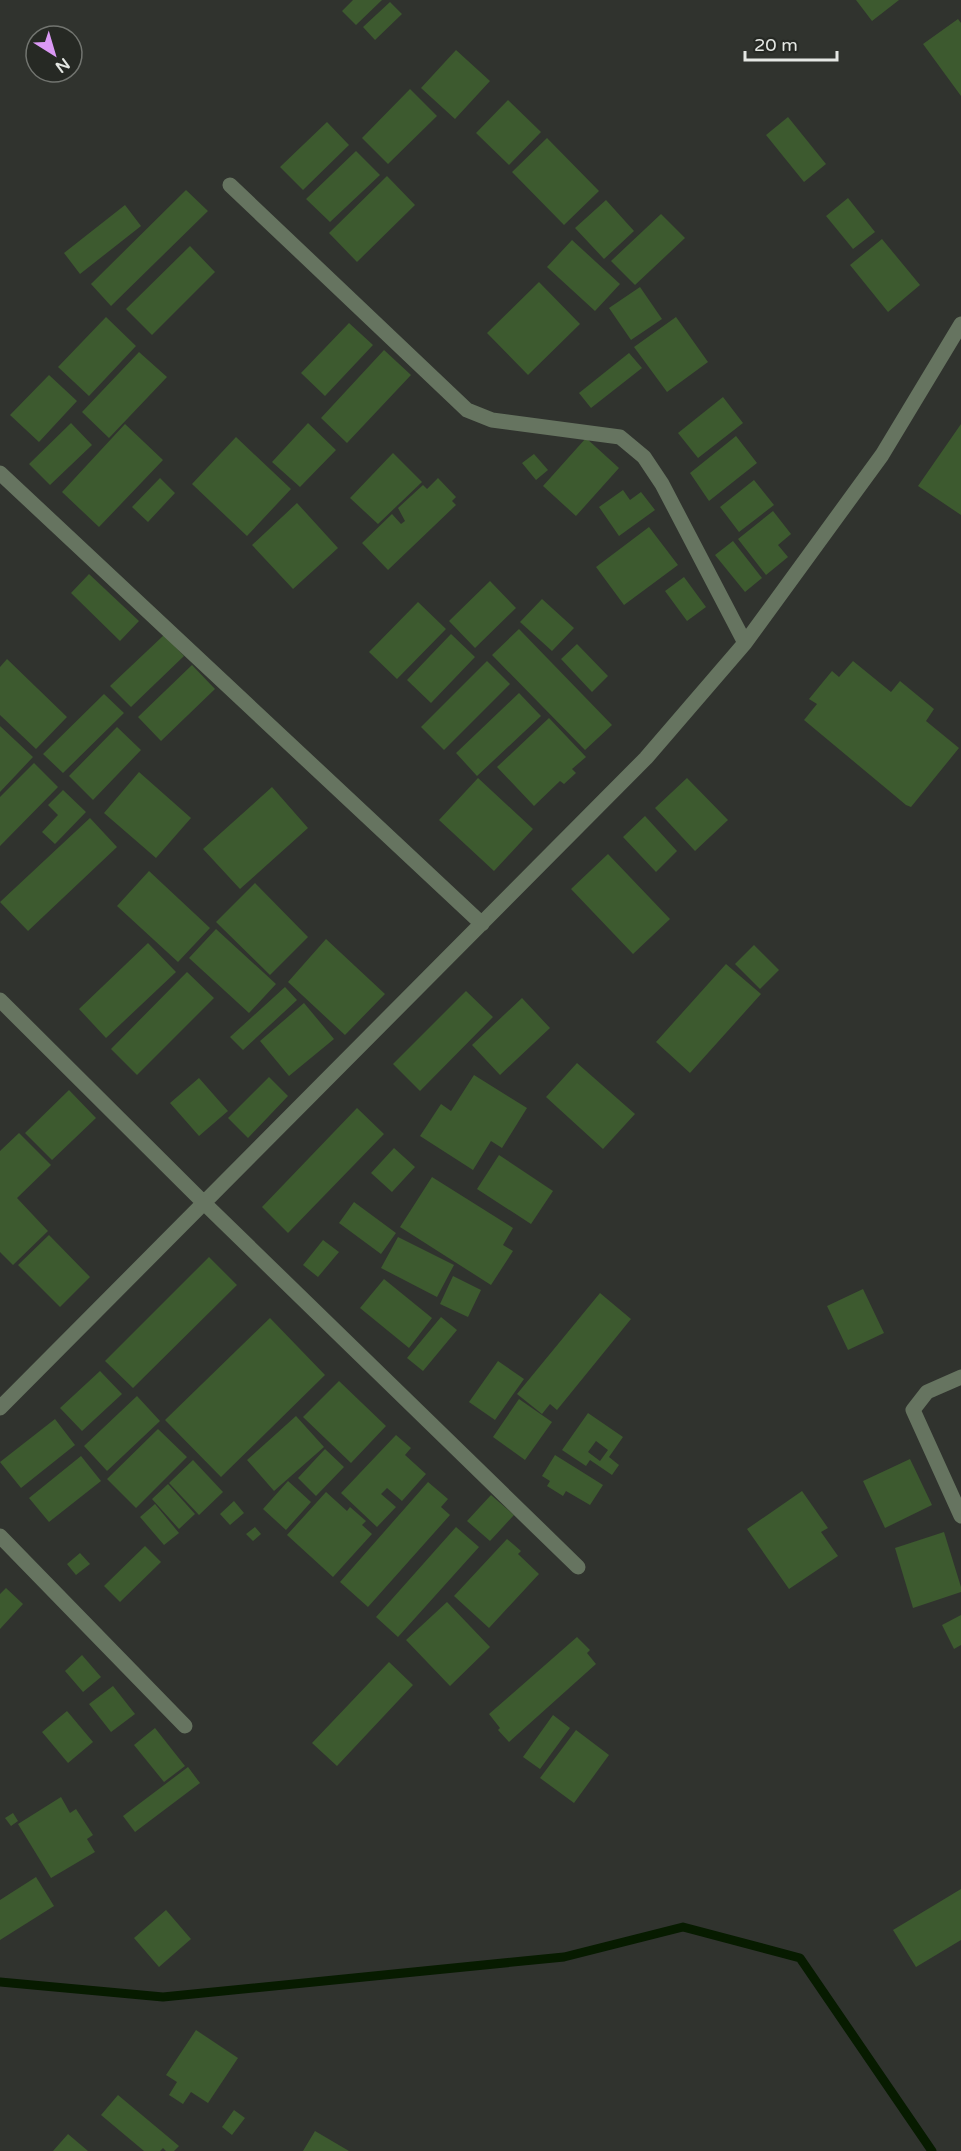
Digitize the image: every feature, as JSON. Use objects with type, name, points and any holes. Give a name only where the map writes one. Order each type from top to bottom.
[{"type":"street","points":[[230,185],[467,410],[492,420],[621,437],[644,457],[662,484],[745,643]]},
{"type":"street","points":[[0,1408],[646,758],[745,643],[882,454],[961,324]]},
{"type":"street","points":[[0,473],[482,924]]},
{"type":"street","points":[[0,1000],[578,1568]]},
{"type":"street","points":[[961,1377],[927,1392],[913,1410],[961,1516]]},
{"type":"street","points":[[0,1536],[185,1726]]},
{"type":"building","points":[[353,0],[382,0],[356,25],[342,11]]},
{"type":"building","points":[[856,0],[899,0],[872,21]]},
{"type":"building","points":[[390,2],[402,14],[375,40],[363,27]]},
{"type":"building","points":[[958,19],[961,23],[961,96],[923,44]]},
{"type":"building","points":[[456,50],[490,81],[455,119],[421,88]]},
{"type":"building","points":[[410,89],[437,116],[388,164],[362,138]]},
{"type":"building","points":[[508,100],[541,132],[509,165],[476,133]]},
{"type":"building","points":[[788,117],[826,164],[804,182],[766,135]]},
{"type":"building","points":[[327,122],[349,145],[303,190],[280,167]]},
{"type":"building","points":[[547,138],[599,191],[564,225],[512,172]]},
{"type":"building","points":[[356,151],[380,175],[330,222],[306,199]]},
{"type":"building","points":[[387,176],[415,205],[357,262],[329,233]]},
{"type":"building","points":[[186,190],[208,211],[111,306],[91,284]]},
{"type":"building","points":[[848,198],[875,232],[853,249],[826,216]]},
{"type":"building","points":[[606,200],[634,231],[604,259],[575,228]]},
{"type":"building","points":[[125,205],[141,226],[80,274],[64,253]]},
{"type":"building","points":[[661,214],[685,238],[635,285],[611,261]]},
{"type":"building","points":[[882,239],[920,285],[888,312],[850,265]]},
{"type":"building","points":[[572,240],[620,284],[595,311],[547,267]]},
{"type":"building","points":[[190,246],[215,272],[152,335],[126,309]]},
{"type":"building","points":[[539,282],[580,324],[528,375],[487,333]]},
{"type":"building","points":[[640,287],[662,319],[631,340],[609,308]]},
{"type":"building","points":[[106,317],[136,346],[89,396],[58,367]]},
{"type":"building","points":[[676,317],[708,362],[667,392],[634,347]]},
{"type":"building","points":[[349,323],[373,345],[325,396],[301,373]]},
{"type":"building","points":[[384,350],[411,375],[347,443],[321,418]]},
{"type":"building","points":[[139,352],[167,377],[109,438],[82,412]]},
{"type":"building","points":[[629,353],[642,368],[591,408],[579,393]]},
{"type":"building","points":[[49,375],[77,401],[39,442],[10,415]]},
{"type":"building","points":[[723,397],[743,423],[698,458],[678,433]]},
{"type":"building","points":[[71,423],[92,445],[50,485],[29,464]]},
{"type":"building","points":[[308,423],[336,450],[300,487],[272,462]]},
{"type":"building","points":[[125,424],[163,460],[99,527],[62,492]]},
{"type":"building","points":[[961,424],[961,515],[918,486]]},
{"type":"building","points":[[736,436],[757,463],[709,501],[690,473]]},
{"type":"building","points":[[236,437],[291,489],[247,536],[192,484]]},
{"type":"building","points":[[586,438],[619,468],[576,516],[543,486]]},
{"type":"building","points":[[393,453],[422,482],[378,524],[350,498]]},
{"type":"building","points":[[534,454],[548,470],[536,480],[522,463]]},
{"type":"building","points":[[160,478],[175,493],[148,522],[132,507]]},
{"type":"building","points":[[438,478],[456,497],[452,501],[456,505],[388,570],[362,543],[392,514],[401,524],[405,521],[398,508],[423,485],[427,489]]},
{"type":"building","points":[[754,480],[774,505],[739,532],[720,507]]},
{"type":"building","points":[[623,490],[630,500],[641,492],[655,510],[619,536],[599,507]]},
{"type":"building","points":[[297,503],[338,548],[293,589],[252,545]]},
{"type":"building","points":[[773,511],[791,534],[778,545],[788,557],[766,575],[738,539]]},
{"type":"building","points":[[649,527],[678,565],[624,605],[596,567]]},
{"type":"building","points":[[733,541],[762,578],[745,592],[715,555]]},
{"type":"building","points":[[89,574],[139,621],[120,641],[71,593]]},
{"type":"building","points":[[684,577],[706,607],[687,621],[665,591]]},
{"type":"building","points":[[490,581],[516,608],[475,648],[449,621]]},
{"type":"building","points":[[542,599],[574,628],[552,651],[520,622]]},
{"type":"building","points":[[418,602],[446,629],[397,679],[369,652]]},
{"type":"building","points":[[519,629],[612,725],[585,750],[492,655]]},
{"type":"building","points":[[451,634],[475,657],[431,703],[407,680]]},
{"type":"building","points":[[164,635],[184,656],[131,707],[110,686]]},
{"type":"building","points":[[577,644],[608,676],[592,692],[561,659]]},
{"type":"building","points":[[7,659],[67,717],[36,749],[0,715],[0,667]]},
{"type":"building","points":[[487,661],[510,684],[444,750],[421,727]]},
{"type":"building","points":[[853,661],[891,692],[900,681],[934,709],[926,721],[959,748],[911,807],[804,720],[817,704],[809,699],[832,671],[839,677]]},
{"type":"building","points":[[192,665],[215,689],[161,741],[138,717]]},
{"type":"building","points":[[519,693],[541,716],[477,776],[456,753]]},
{"type":"building","points":[[104,694],[124,713],[63,773],[43,754]]},
{"type":"building","points":[[549,718],[586,757],[572,769],[576,773],[564,784],[560,781],[534,806],[497,767]]},
{"type":"building","points":[[0,726],[33,757],[0,792]]},
{"type":"building","points":[[117,727],[141,750],[93,800],[69,776]]},
{"type":"building","points":[[34,763],[58,787],[0,846],[0,797]]},
{"type":"building","points":[[139,772],[191,818],[156,858],[104,813]]},
{"type":"building","points":[[478,778],[533,829],[494,871],[439,820]]},
{"type":"building","points":[[687,778],[728,820],[695,851],[655,808]]},
{"type":"building","points":[[272,787],[308,828],[240,889],[203,849]]},
{"type":"building","points":[[63,790],[86,812],[55,844],[42,832],[58,815],[48,805]]},
{"type":"building","points":[[645,816],[677,851],[656,872],[623,837]]},
{"type":"building","points":[[90,818],[117,847],[28,931],[0,902]]},
{"type":"building","points":[[608,854],[670,919],[633,954],[571,889]]},
{"type":"building","points":[[149,871],[210,928],[178,962],[117,906]]},
{"type":"building","points":[[255,883],[308,937],[270,975],[216,922]]},
{"type":"building","points":[[216,929],[276,984],[249,1013],[189,958]]},
{"type":"building","points":[[326,939],[385,994],[345,1035],[288,982]]},
{"type":"building","points":[[148,943],[176,972],[106,1038],[79,1009]]},
{"type":"building","points":[[754,945],[779,970],[760,989],[735,964]]},
{"type":"building","points":[[726,964],[761,994],[690,1073],[656,1042]]},
{"type":"building","points":[[187,972],[214,998],[137,1075],[111,1049]]},
{"type":"building","points":[[285,987],[297,1000],[243,1050],[230,1037]]},
{"type":"building","points":[[466,991],[493,1017],[420,1091],[393,1064]]},
{"type":"building","points":[[522,998],[550,1028],[500,1075],[472,1045]]},
{"type":"building","points":[[304,1003],[334,1039],[289,1076],[260,1041]]},
{"type":"building","points":[[577,1063],[635,1114],[603,1149],[546,1097]]},
{"type":"building","points":[[474,1075],[527,1108],[502,1148],[491,1141],[473,1170],[420,1136],[441,1104],[451,1111]]},
{"type":"building","points":[[269,1077],[288,1096],[248,1138],[228,1118]]},
{"type":"building","points":[[199,1078],[228,1111],[199,1136],[170,1103]]},
{"type":"building","points":[[69,1090],[96,1118],[52,1160],[25,1133]]},
{"type":"building","points":[[357,1108],[384,1134],[288,1233],[262,1207]]},
{"type":"building","points":[[19,1133],[51,1165],[17,1198],[48,1231],[13,1265],[0,1252],[0,1151]]},
{"type":"building","points":[[394,1148],[415,1167],[392,1192],[371,1173]]},
{"type":"building","points":[[499,1155],[553,1191],[531,1224],[477,1189]]},
{"type":"building","points":[[432,1177],[513,1228],[503,1245],[513,1251],[491,1285],[400,1227]]},
{"type":"building","points":[[354,1202],[396,1233],[381,1254],[339,1223]]},
{"type":"building","points":[[49,1235],[90,1277],[60,1307],[18,1265]]},
{"type":"building","points":[[398,1237],[454,1265],[437,1297],[381,1268]]},
{"type":"building","points":[[323,1240],[339,1252],[318,1277],[303,1265]]},
{"type":"building","points":[[209,1257],[237,1285],[133,1388],[105,1361]]},
{"type":"building","points":[[453,1276],[481,1290],[468,1317],[440,1304]]},
{"type":"building","points":[[384,1279],[432,1318],[409,1348],[360,1308]]},
{"type":"building","points":[[863,1289],[884,1333],[848,1350],[827,1306]]},
{"type":"building","points":[[600,1293],[631,1319],[557,1410],[550,1404],[542,1414],[517,1394]]},
{"type":"building","points":[[441,1317],[457,1330],[423,1371],[407,1358]]},
{"type":"building","points":[[270,1318],[325,1375],[221,1477],[165,1420]]},
{"type":"building","points":[[498,1361],[524,1379],[495,1420],[469,1402]]},
{"type":"building","points":[[100,1371],[122,1394],[82,1431],[60,1408]]},
{"type":"building","points":[[339,1381],[386,1426],[351,1463],[303,1417]]},
{"type":"building","points":[[137,1396],[160,1421],[107,1471],[84,1446]]},
{"type":"building","points":[[519,1399],[552,1422],[525,1460],[493,1437]]},
{"type":"building","points":[[588,1413],[623,1437],[609,1457],[619,1465],[612,1475],[590,1460],[586,1466],[562,1450]],"holes":[[[596,1441],[608,1450],[600,1461],[588,1452]]]},
{"type":"building","points":[[296,1416],[324,1447],[274,1491],[247,1460]]},
{"type":"building","points":[[55,1419],[75,1445],[21,1488],[0,1462]]},
{"type":"building","points":[[158,1429],[187,1457],[136,1508],[107,1479]]},
{"type":"building","points":[[396,1435],[411,1448],[405,1455],[426,1474],[402,1501],[387,1488],[381,1494],[396,1507],[377,1527],[341,1493]]},
{"type":"building","points":[[325,1449],[344,1467],[316,1496],[298,1478]]},
{"type":"building","points":[[555,1455],[603,1485],[590,1505],[566,1491],[563,1496],[547,1486],[550,1481],[542,1476]]},
{"type":"building","points":[[81,1456],[101,1481],[49,1522],[29,1498]]},
{"type":"building","points":[[910,1459],[932,1505],[885,1528],[863,1481]]},
{"type":"building","points":[[193,1460],[223,1492],[199,1515],[169,1483]]},
{"type":"building","points":[[288,1481],[311,1502],[286,1530],[263,1509]]},
{"type":"building","points":[[428,1482],[448,1499],[441,1507],[450,1515],[368,1607],[340,1582]]},
{"type":"building","points":[[168,1484],[195,1514],[179,1529],[152,1499]]},
{"type":"building","points":[[802,1491],[828,1528],[821,1532],[838,1556],[789,1589],[747,1529]]},
{"type":"building","points":[[326,1492],[347,1511],[350,1507],[366,1521],[362,1525],[372,1534],[333,1577],[287,1535]]},
{"type":"building","points":[[491,1495],[514,1515],[490,1541],[467,1521]]},
{"type":"building","points":[[234,1501],[244,1513],[230,1525],[220,1514]]},
{"type":"building","points":[[155,1504],[179,1533],[164,1545],[140,1517]]},
{"type":"building","points":[[255,1527],[261,1534],[253,1541],[246,1534]]},
{"type":"building","points":[[456,1527],[479,1547],[398,1637],[376,1617]]},
{"type":"building","points":[[944,1532],[961,1592],[913,1608],[895,1548]]},
{"type":"building","points":[[507,1539],[521,1551],[518,1554],[539,1574],[489,1628],[454,1596]]},
{"type":"building","points":[[145,1546],[161,1562],[120,1602],[104,1586]]},
{"type":"building","points":[[80,1553],[90,1564],[76,1575],[67,1564]]},
{"type":"building","points":[[6,1588],[23,1604],[0,1629],[0,1594]]},
{"type":"building","points":[[447,1602],[490,1647],[450,1686],[406,1640]]},
{"type":"building","points":[[961,1615],[961,1645],[954,1649],[942,1625]]},
{"type":"building","points":[[577,1637],[590,1650],[587,1653],[596,1664],[509,1742],[498,1730],[500,1728],[489,1714]]},
{"type":"building","points":[[82,1655],[101,1677],[83,1692],[65,1671]]},
{"type":"building","points":[[389,1662],[413,1685],[337,1766],[312,1743]]},
{"type":"building","points":[[113,1686],[135,1714],[111,1732],[89,1704]]},
{"type":"building","points":[[67,1711],[93,1742],[68,1763],[42,1732]]},
{"type":"building","points":[[553,1715],[570,1728],[540,1769],[523,1757]]},
{"type":"building","points":[[155,1728],[185,1766],[164,1782],[134,1745]]},
{"type":"building","points":[[576,1730],[609,1755],[574,1803],[540,1778]]},
{"type":"building","points":[[188,1767],[200,1783],[135,1832],[123,1816]]},
{"type":"building","points":[[61,1797],[70,1813],[76,1809],[93,1835],[87,1839],[95,1852],[51,1878],[18,1824]]},
{"type":"building","points":[[13,1813],[18,1821],[11,1826],[5,1818]]},
{"type":"building","points":[[36,1877],[54,1906],[0,1940],[0,1900]]},
{"type":"building","points":[[961,1889],[961,1940],[916,1967],[893,1930]]},
{"type":"building","points":[[166,1910],[191,1939],[159,1967],[134,1938]]},
{"type":"building","points":[[196,2030],[238,2058],[208,2103],[191,2092],[183,2104],[169,2095],[177,2082],[166,2075]]},
{"type":"building","points":[[118,2095],[179,2146],[174,2151],[166,2151],[163,2148],[160,2151],[144,2151],[101,2115]]},
{"type":"building","points":[[234,2110],[245,2118],[232,2135],[222,2127]]},
{"type":"building","points":[[315,2131],[349,2151],[303,2151]]},
{"type":"building","points":[[68,2134],[88,2151],[53,2151]]},
{"type":"waterway","points":[[0,1982],[163,1997],[564,1957],[683,1927],[800,1958],[932,2151]]}]
